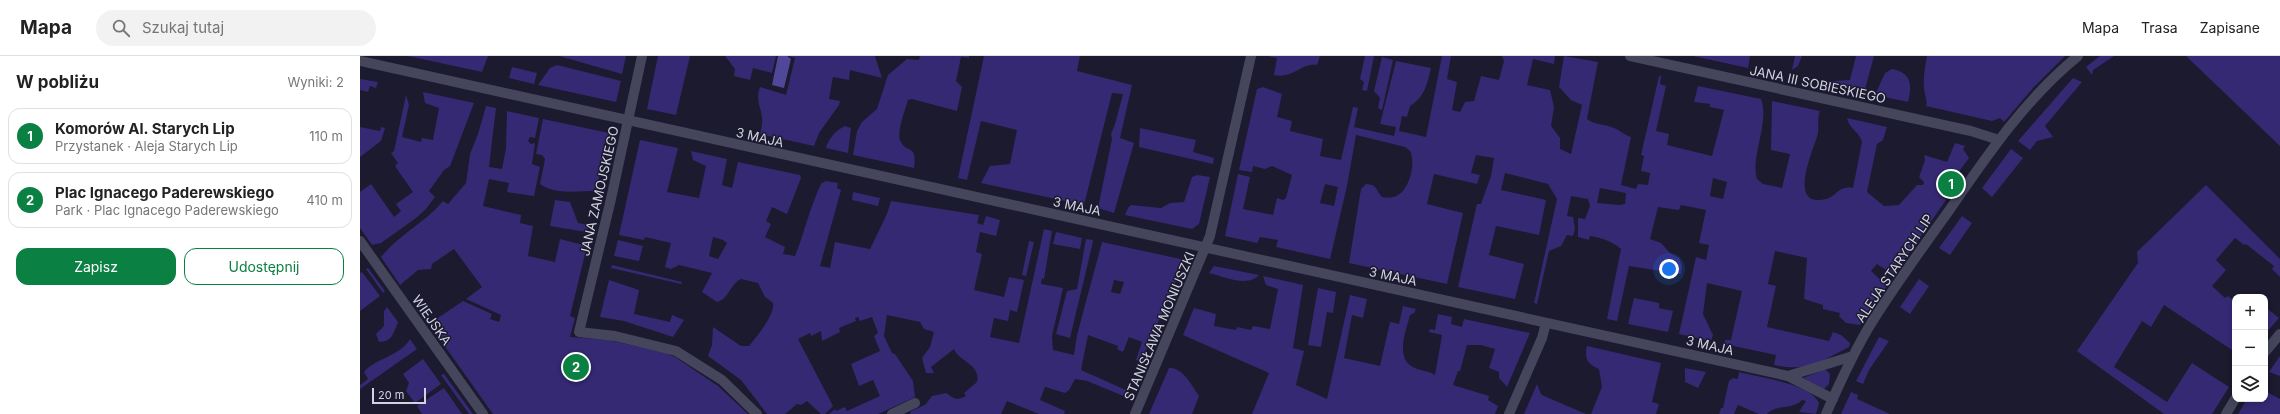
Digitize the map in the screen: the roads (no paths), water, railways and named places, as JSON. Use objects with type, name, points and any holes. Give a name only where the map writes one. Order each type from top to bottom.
[{"type":"street","name":"JANA ZAMOJSKIEGO","points":[[642,56],[579,332],[615,336],[676,351],[722,380],[757,414]]},
{"type":"street","name":"STANISŁAWA MONIUSZKI","points":[[1136,414],[1206,248],[1220,196],[1251,56]]},
{"type":"street","name":"JANA III SOBIESKIEGO","points":[[1630,56],[1971,131],[1999,140]]},
{"type":"street","name":"ALEJA STARYCH LIP","points":[[1826,414],[1853,356],[1886,301],[1999,140],[2040,91],[2078,56]]},
{"type":"street","name":"3 MAJA","points":[[360,61],[384,61],[628,121],[1788,376],[1832,399]]},
{"type":"street","name":"WIEJSKA","points":[[360,241],[483,414]]},
{"type":"street","points":[[1508,414],[1542,338],[1546,323]]},
{"type":"street","points":[[2268,348],[2280,334]]},
{"type":"street","name":"3 MAJA","points":[[1788,376],[1853,356]]},
{"type":"street","points":[[2226,414],[2233,402]]},
{"type":"street","points":[[892,414],[915,403]]},
{"type":"place","name":"Komorów Al. Starych Lip","points":[[1951,184]]},
{"type":"place","name":"Plac Ignacego Paderewskiego","points":[[576,367]]}]
